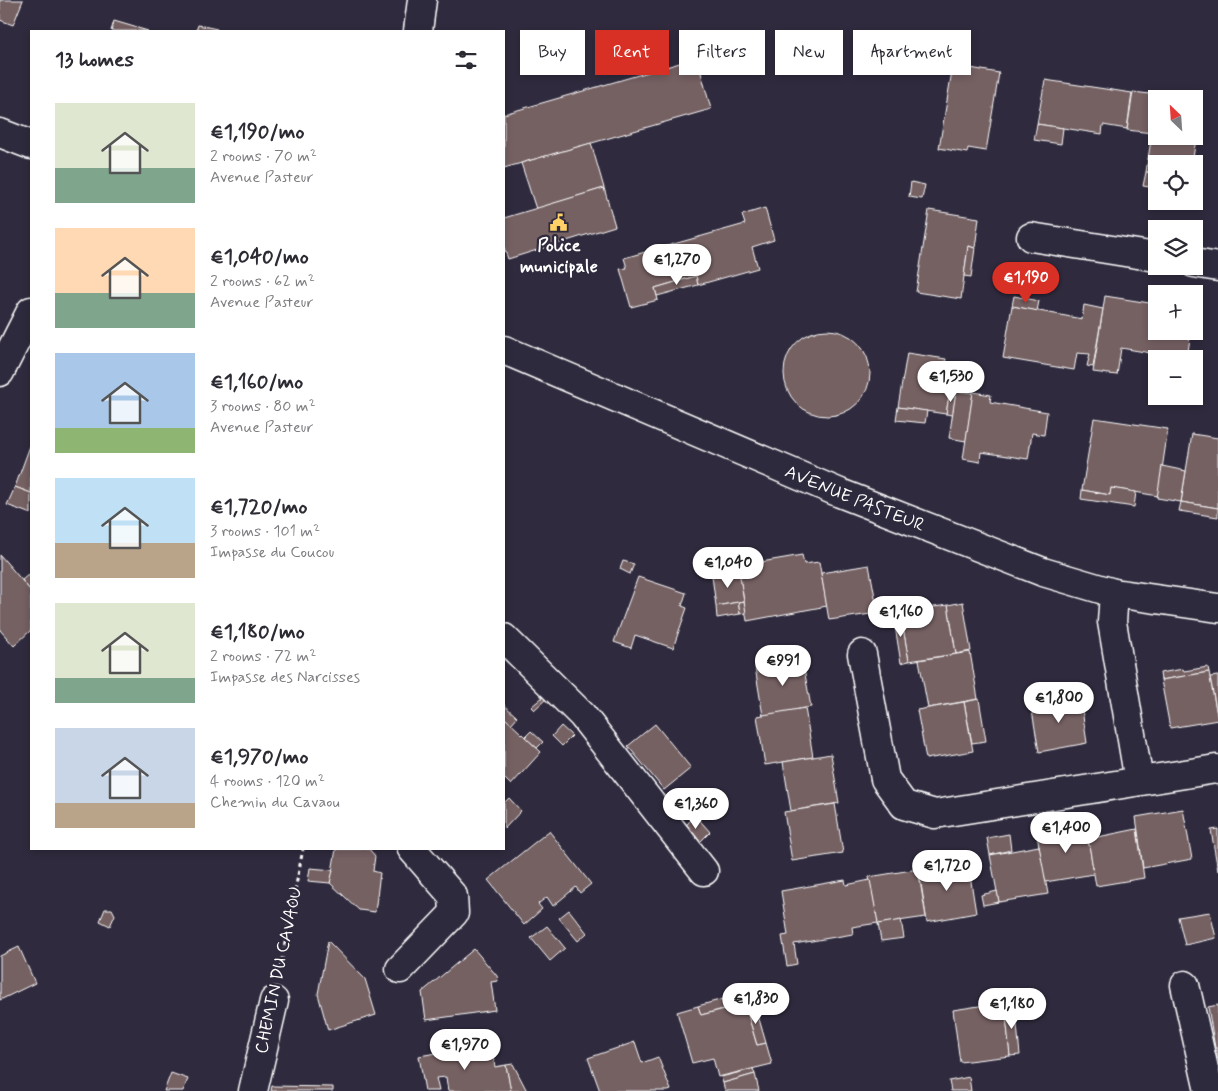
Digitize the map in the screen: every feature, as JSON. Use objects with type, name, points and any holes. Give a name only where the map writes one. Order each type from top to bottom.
[{"type":"street","points":[[418,30],[422,0]]},
{"type":"street","points":[[0,133],[30,145]]},
{"type":"street","points":[[1031,237],[1148,256]]},
{"type":"street","points":[[1203,264],[1218,267]]},
{"type":"street","points":[[0,372],[30,314]]},
{"type":"street","name":"AVENUE PASTEUR","points":[[505,350],[840,493],[1043,572],[1114,594],[1218,608]]},
{"type":"street","points":[[1114,594],[1112,622],[1139,781]]},
{"type":"street","points":[[505,639],[582,715],[704,871]]},
{"type":"street","points":[[862,654],[885,779],[904,805],[935,814],[1218,770]]},
{"type":"street","points":[[400,970],[454,913],[453,896],[413,850]]},
{"type":"street","points":[[1185,985],[1209,1091]]},
{"type":"street","name":"CHEMIN DU CAVAOU","points":[[253,1091],[274,1001]]},
{"type":"path","name":"CHEMIN DU CAVAOU","points":[[274,1001],[302,850]]},
{"type":"building","points":[[0,0],[23,0],[13,25],[0,20]]},
{"type":"building","points":[[114,21],[145,30],[111,30]]},
{"type":"building","points":[[198,25],[217,29],[217,30],[196,30]]},
{"type":"building","points":[[679,63],[679,75],[702,75],[711,109],[505,168],[505,114],[638,75],[669,75],[669,66]]},
{"type":"building","points":[[971,68],[999,73],[986,151],[968,148],[967,153],[939,148],[951,75],[971,75]]},
{"type":"building","points":[[1045,80],[1132,93],[1127,129],[1103,125],[1102,134],[1037,124]]},
{"type":"building","points":[[1133,92],[1148,94],[1148,133],[1127,130]]},
{"type":"building","points":[[1037,124],[1063,128],[1061,144],[1034,140]]},
{"type":"building","points":[[591,143],[604,188],[536,209],[521,163]]},
{"type":"building","points":[[1150,145],[1195,145],[1193,155],[1149,155]]},
{"type":"building","points":[[1146,172],[1148,172],[1148,187],[1143,186]]},
{"type":"building","points":[[911,182],[925,185],[922,199],[909,197]]},
{"type":"building","name":"Police municipale","points":[[604,188],[615,226],[508,259],[505,250],[505,218]]},
{"type":"building","points":[[765,208],[774,240],[752,247],[758,268],[698,285],[696,276],[655,288],[658,300],[631,307],[620,269],[627,268],[624,258],[745,224],[742,215]]},
{"type":"building","points":[[929,210],[979,218],[975,248],[968,246],[961,299],[916,292]]},
{"type":"building","points":[[968,246],[975,248],[971,277],[964,276]]},
{"type":"building","points":[[696,276],[698,285],[657,296],[655,288]]},
{"type":"building","points":[[1014,296],[1039,301],[1037,311],[1012,306]]},
{"type":"building","points":[[1105,296],[1148,303],[1148,340],[1190,340],[1188,350],[1148,350],[1148,352],[1121,348],[1117,375],[1093,372]]},
{"type":"building","points":[[1084,305],[1103,309],[1093,367],[1087,366],[1090,354],[1077,353],[1074,370],[1003,358],[1012,306],[1082,319]]},
{"type":"building","points":[[819,330],[835,330],[844,333],[858,342],[867,356],[870,373],[867,390],[858,404],[844,413],[835,416],[819,416],[803,409],[791,397],[784,381],[784,365],[791,349],[803,337]]},
{"type":"building","points":[[907,353],[946,359],[941,388],[950,390],[946,414],[898,407]]},
{"type":"building","points":[[943,376],[960,378],[959,391],[941,388]]},
{"type":"building","points":[[950,390],[956,391],[953,415],[946,414]]},
{"type":"building","points":[[956,391],[973,393],[966,441],[949,438]]},
{"type":"building","points":[[973,392],[991,395],[990,402],[1047,412],[1044,435],[1032,433],[1028,459],[981,452],[980,462],[963,459]]},
{"type":"building","points":[[898,407],[927,411],[925,423],[896,420]]},
{"type":"building","points":[[1094,418],[1168,429],[1158,496],[1111,488],[1110,495],[1082,490]]},
{"type":"building","points":[[1192,434],[1218,438],[1218,508],[1181,502]]},
{"type":"building","points":[[30,446],[30,493],[15,487]]},
{"type":"building","points":[[1162,466],[1186,471],[1181,502],[1157,498]]},
{"type":"building","points":[[15,487],[30,493],[30,514],[7,505]]},
{"type":"building","points":[[1111,488],[1136,492],[1134,507],[1081,499],[1082,490],[1110,495]]},
{"type":"building","points":[[1181,502],[1218,508],[1218,517],[1179,511]]},
{"type":"building","points":[[0,555],[30,590],[30,631],[14,646],[0,630]]},
{"type":"building","points":[[802,555],[804,564],[819,562],[827,606],[747,621],[738,566]]},
{"type":"building","points":[[623,561],[634,564],[630,574],[620,569]]},
{"type":"building","points":[[869,565],[878,613],[829,620],[821,573]]},
{"type":"building","points":[[739,571],[744,601],[716,606],[712,576]]},
{"type":"building","points":[[28,575],[30,577],[30,590],[22,580]]},
{"type":"building","points":[[638,577],[686,593],[682,606],[687,608],[673,648],[635,635],[631,648],[614,642]]},
{"type":"building","points":[[744,601],[746,613],[740,614],[738,602]]},
{"type":"building","points":[[738,602],[740,614],[717,618],[716,606]]},
{"type":"building","points":[[963,602],[971,651],[956,654],[948,605]]},
{"type":"building","points":[[948,605],[956,654],[909,661],[900,612]]},
{"type":"building","points":[[900,612],[909,661],[901,663],[893,614]]},
{"type":"building","points":[[970,652],[978,699],[928,708],[919,660]]},
{"type":"building","points":[[802,658],[811,707],[763,716],[755,667]]},
{"type":"building","points":[[1208,667],[1209,672],[1161,680],[1160,673]]},
{"type":"building","points":[[1209,672],[1218,720],[1170,728],[1161,680]]},
{"type":"building","points":[[1218,676],[1218,719],[1210,677]]},
{"type":"building","points":[[544,696],[547,698],[534,710],[531,707]]},
{"type":"building","points":[[1080,696],[1087,743],[1039,752],[1031,705]]},
{"type":"building","points":[[979,699],[986,741],[972,743],[964,702]]},
{"type":"building","points":[[964,702],[973,751],[926,759],[917,710]]},
{"type":"building","points":[[505,706],[517,717],[511,724],[505,718]]},
{"type":"building","points":[[805,708],[813,757],[765,765],[757,716]]},
{"type":"building","points":[[505,718],[541,752],[511,785],[505,779]]},
{"type":"building","points":[[655,724],[691,768],[664,790],[628,746]]},
{"type":"building","points":[[561,726],[572,736],[562,746],[552,736]]},
{"type":"building","points":[[531,731],[543,742],[537,748],[525,737]]},
{"type":"building","points":[[831,754],[839,803],[791,811],[783,762]]},
{"type":"building","points":[[509,798],[521,811],[505,828],[505,802]]},
{"type":"building","points":[[835,804],[843,853],[792,861],[784,812]]},
{"type":"building","points":[[1183,809],[1192,859],[1143,868],[1136,817]]},
{"type":"building","points":[[695,815],[710,832],[697,845],[683,829]]},
{"type":"building","points":[[1086,826],[1094,874],[1045,882],[1037,835]]},
{"type":"building","points":[[1137,829],[1144,878],[1096,886],[1088,839]]},
{"type":"building","points":[[1218,829],[1218,871],[1211,830]]},
{"type":"building","points":[[549,831],[591,884],[580,893],[576,887],[553,906],[547,897],[538,904],[542,909],[524,925],[488,880]]},
{"type":"building","points":[[1009,834],[1011,850],[990,855],[987,838]]},
{"type":"building","points":[[1039,846],[1048,894],[999,902],[990,855]]},
{"type":"building","points":[[336,850],[370,850],[375,856],[373,871],[380,873],[375,912],[359,910],[330,883]]},
{"type":"building","points":[[968,863],[976,913],[927,922],[919,871]]},
{"type":"building","points":[[310,868],[333,870],[330,883],[308,881]]},
{"type":"building","points":[[918,869],[926,917],[878,924],[869,877]]},
{"type":"building","points":[[845,880],[846,885],[870,880],[878,923],[852,927],[853,934],[794,944],[797,964],[787,966],[782,936],[788,935],[781,891]]},
{"type":"building","points":[[997,891],[999,902],[983,905],[981,895]]},
{"type":"building","points":[[105,909],[112,909],[115,915],[110,926],[100,921]]},
{"type":"building","points":[[569,910],[587,933],[578,941],[559,918]]},
{"type":"building","points":[[1210,912],[1216,938],[1185,945],[1178,917]]},
{"type":"building","points":[[901,920],[904,938],[881,941],[878,924]]},
{"type":"building","points":[[547,926],[565,948],[550,961],[531,938]]},
{"type":"building","points":[[328,941],[365,979],[376,1015],[328,1030],[318,994]]},
{"type":"building","points":[[19,947],[35,983],[0,1000],[0,956]]},
{"type":"building","points":[[474,949],[497,976],[498,981],[491,982],[495,1010],[426,1020],[422,992]]},
{"type":"building","points":[[723,999],[727,1008],[701,1015],[698,1006]]},
{"type":"building","points":[[1005,1002],[1010,1056],[960,1062],[953,1010]]},
{"type":"building","points":[[740,1005],[746,1008],[757,1045],[766,1043],[772,1064],[718,1077],[713,1058],[692,1063],[677,1012],[698,1006],[701,1015]]},
{"type":"building","points":[[755,1005],[766,1043],[757,1045],[746,1008]]},
{"type":"building","points":[[1015,1005],[1020,1055],[1010,1056],[1005,1006]]},
{"type":"building","points":[[1218,1005],[1218,1059],[1217,1059],[1208,1007]]},
{"type":"building","points":[[635,1042],[642,1063],[658,1057],[671,1090],[600,1091],[588,1058]]},
{"type":"building","points":[[491,1044],[495,1067],[506,1065],[511,1091],[448,1091],[446,1077],[436,1078],[439,1091],[425,1091],[419,1056]]},
{"type":"building","points":[[513,1064],[527,1091],[511,1091],[506,1065]]},
{"type":"building","points":[[753,1069],[755,1074],[723,1083],[721,1077]]},
{"type":"building","points":[[171,1073],[188,1079],[183,1091],[164,1091]]},
{"type":"building","points":[[755,1074],[759,1091],[725,1091],[723,1083]]},
{"type":"building","points":[[969,1077],[971,1091],[951,1091],[949,1081]]},
{"type":"building","points":[[272,1086],[333,1087],[333,1091],[271,1091]]},
{"type":"place","name":"Police municipale","points":[[559,222]]}]
